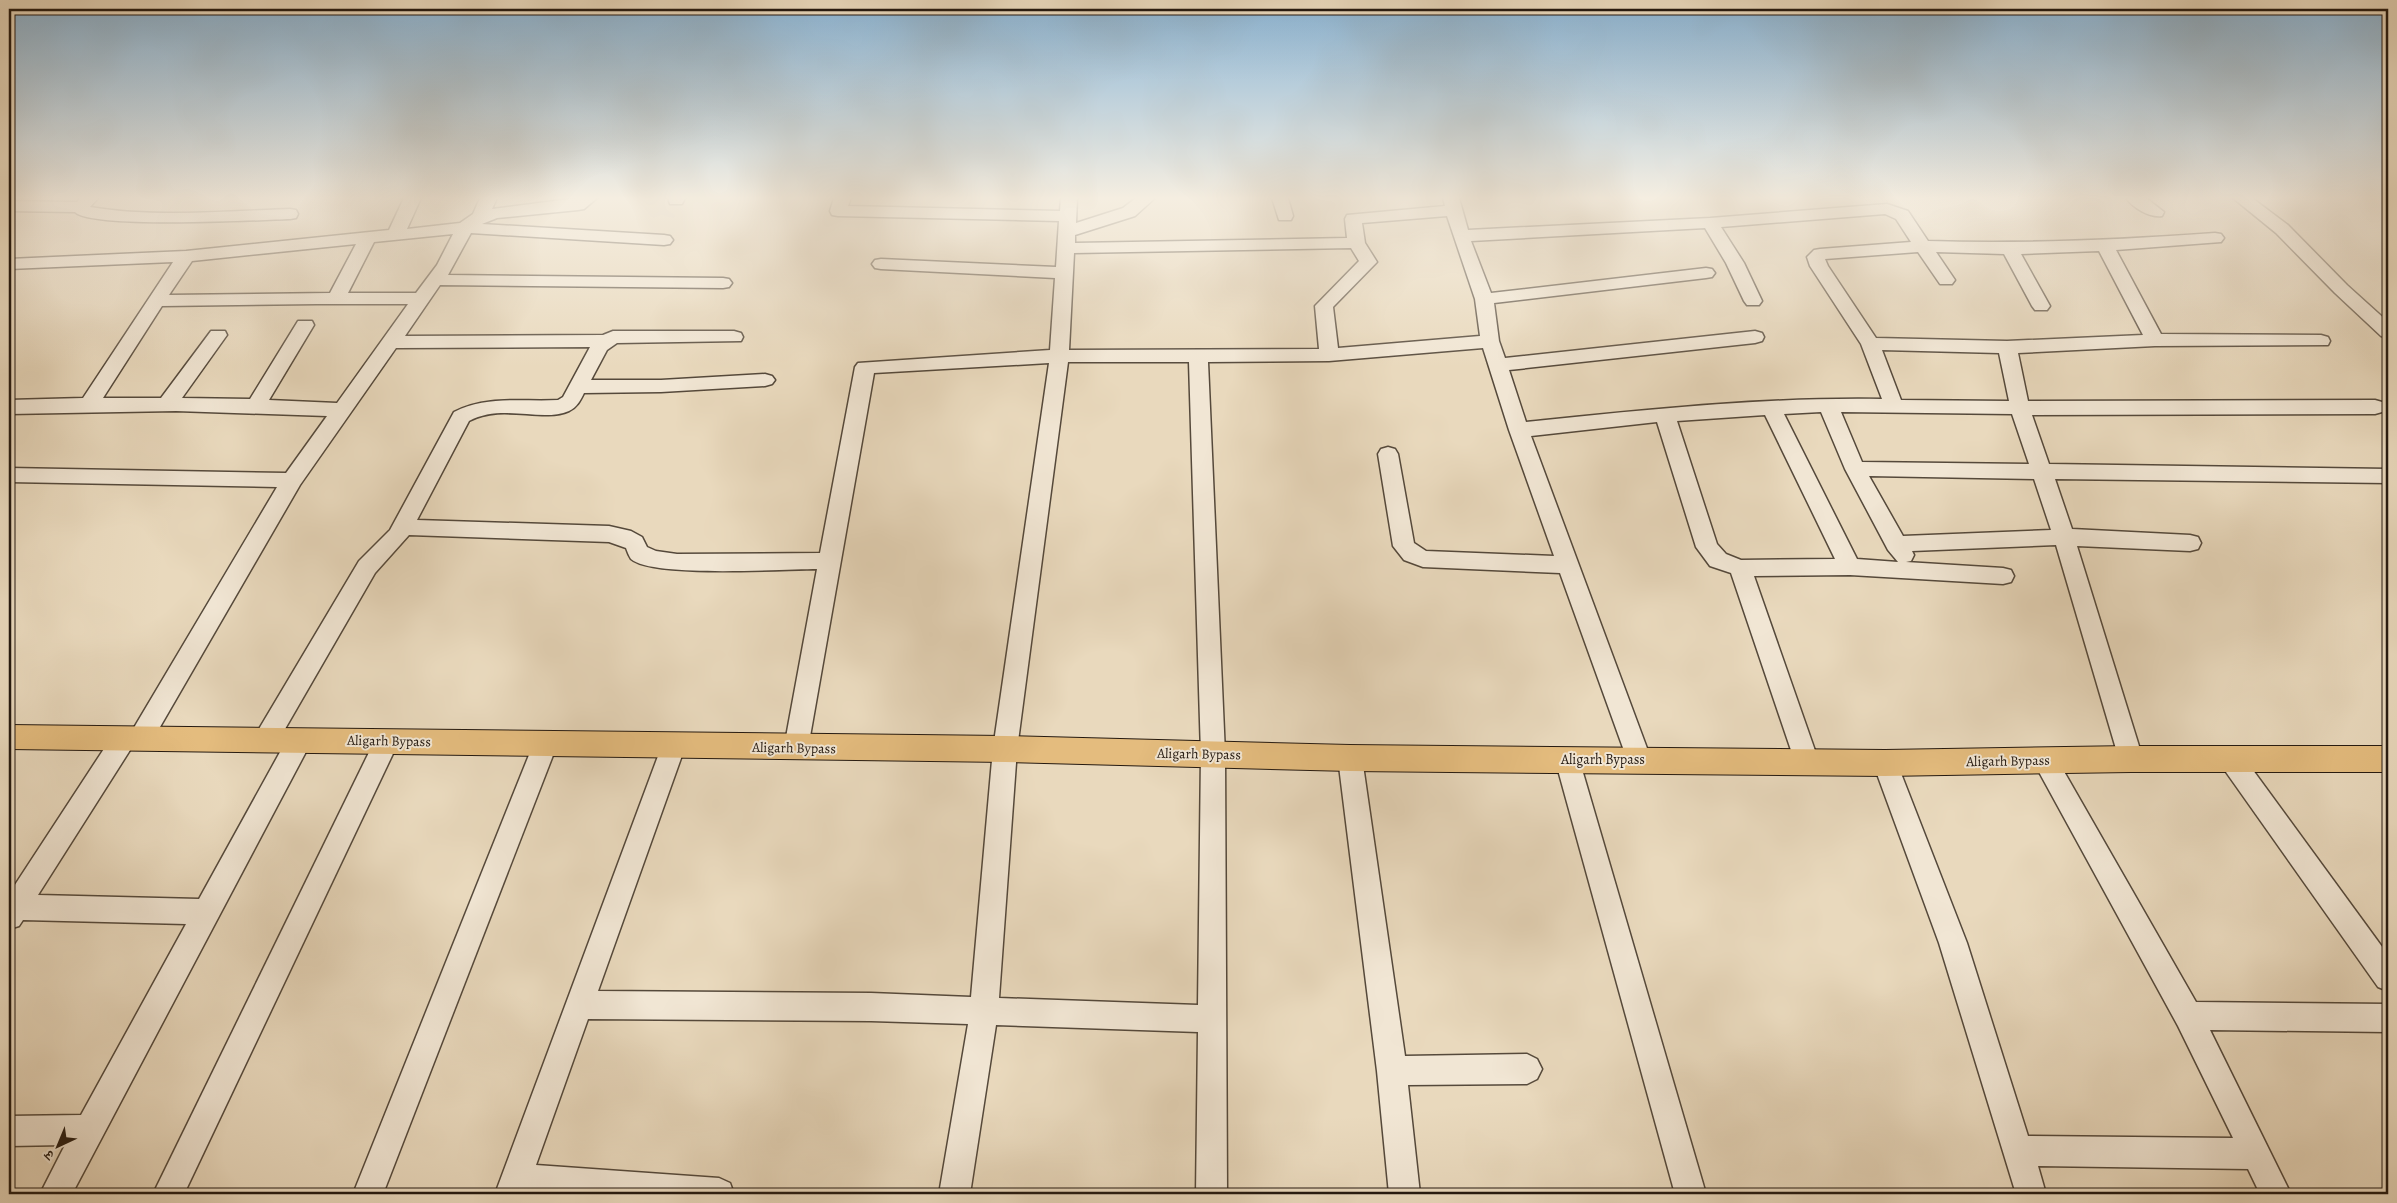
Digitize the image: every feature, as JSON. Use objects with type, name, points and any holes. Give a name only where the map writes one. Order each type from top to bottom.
[{"type":"main road","name":"Aligarh Bypass","points":[[9,737],[1005,750],[1350,758],[1639,759],[1885,763],[2230,758],[2388,759]]},
{"type":"street","points":[[9,264],[201,254]]},
{"type":"street","points":[[336,298],[359,254]]},
{"type":"street","points":[[12,912],[132,739],[292,480],[420,299],[446,266],[452,254]]},
{"type":"street","points":[[954,1194],[984,1012],[1005,750],[1059,356],[1065,254]]},
{"type":"street","points":[[1329,355],[1324,306],[1368,262],[1363,254]]},
{"type":"street","points":[[1468,254],[1484,299],[1490,341],[1500,365],[1519,430],[1639,759]]},
{"type":"street","points":[[1729,254],[1753,301]]},
{"type":"street","points":[[1822,254],[1816,257],[1819,266],[1870,344],[1894,406]]},
{"type":"street","points":[[1928,254],[1946,280]]},
{"type":"street","points":[[2013,254],[2041,306]]},
{"type":"street","points":[[2109,254],[2155,340]]},
{"type":"street","points":[[2307,254],[2388,332]]},
{"type":"street","points":[[89,404],[186,256]]},
{"type":"street","points":[[881,264],[1064,273]]},
{"type":"street","points":[[1484,299],[1706,273]]},
{"type":"street","points":[[435,280],[723,282]]},
{"type":"street","points":[[156,301],[336,298],[420,299]]},
{"type":"street","points":[[256,405],[305,325]]},
{"type":"street","points":[[167,404],[218,335]]},
{"type":"street","points":[[390,342],[604,341],[613,337],[627,336],[734,337]]},
{"type":"street","points":[[1500,365],[1755,337]]},
{"type":"street","points":[[1870,344],[2007,347],[2155,340],[2321,341]]},
{"type":"street","points":[[265,741],[367,568],[391,544],[402,527],[461,417],[471,410],[485,407],[562,406],[570,401],[604,341]]},
{"type":"street","points":[[796,748],[865,367],[1059,356],[1329,355],[1490,341]]},
{"type":"street","points":[[2007,347],[2020,408],[2064,537],[2131,759]]},
{"type":"street","points":[[1198,356],[1213,754],[1212,1194]]},
{"type":"street","points":[[578,387],[662,386],[765,380]]},
{"type":"street","points":[[9,407],[167,404],[256,405],[342,410]]},
{"type":"street","points":[[1519,430],[1665,416],[1828,405],[2020,408],[2374,408]]},
{"type":"street","points":[[1828,405],[1855,469],[1913,571]]},
{"type":"street","points":[[1771,408],[1850,567]]},
{"type":"street","points":[[1665,416],[1706,547],[1718,560],[1740,568],[1850,567],[2003,576]]},
{"type":"street","points":[[1388,454],[1404,546],[1412,554],[1423,559],[1569,566]]},
{"type":"street","points":[[1855,469],[2388,476]]},
{"type":"street","points":[[9,475],[292,480]]},
{"type":"street","points":[[402,527],[608,534],[623,537],[634,543],[640,553],[653,559],[677,562],[830,561]]},
{"type":"street","points":[[1896,544],[2064,537],[2190,543]]},
{"type":"street","points":[[1740,568],[1808,762]]},
{"type":"street","points":[[55,1194],[298,741]]},
{"type":"street","points":[[168,1194],[387,741]]},
{"type":"street","points":[[368,1194],[545,745]]},
{"type":"street","points":[[673,747],[513,1187],[719,1194]]},
{"type":"street","points":[[1350,758],[1392,1072],[1405,1194]]},
{"type":"street","points":[[2230,758],[2388,978]]},
{"type":"street","points":[[1567,759],[1691,1194]]},
{"type":"street","points":[[2045,761],[2188,1016],[2276,1194]]},
{"type":"street","points":[[1885,763],[1953,943],[2031,1194]]},
{"type":"street","points":[[12,912],[206,912]]},
{"type":"street","points":[[579,1005],[871,1007],[1211,1019]]},
{"type":"street","points":[[2188,1016],[2388,1018]]},
{"type":"street","points":[[1392,1072],[1527,1069]]},
{"type":"street","points":[[9,1131],[89,1130]]},
{"type":"street","points":[[2018,1151],[2256,1154]]}]
